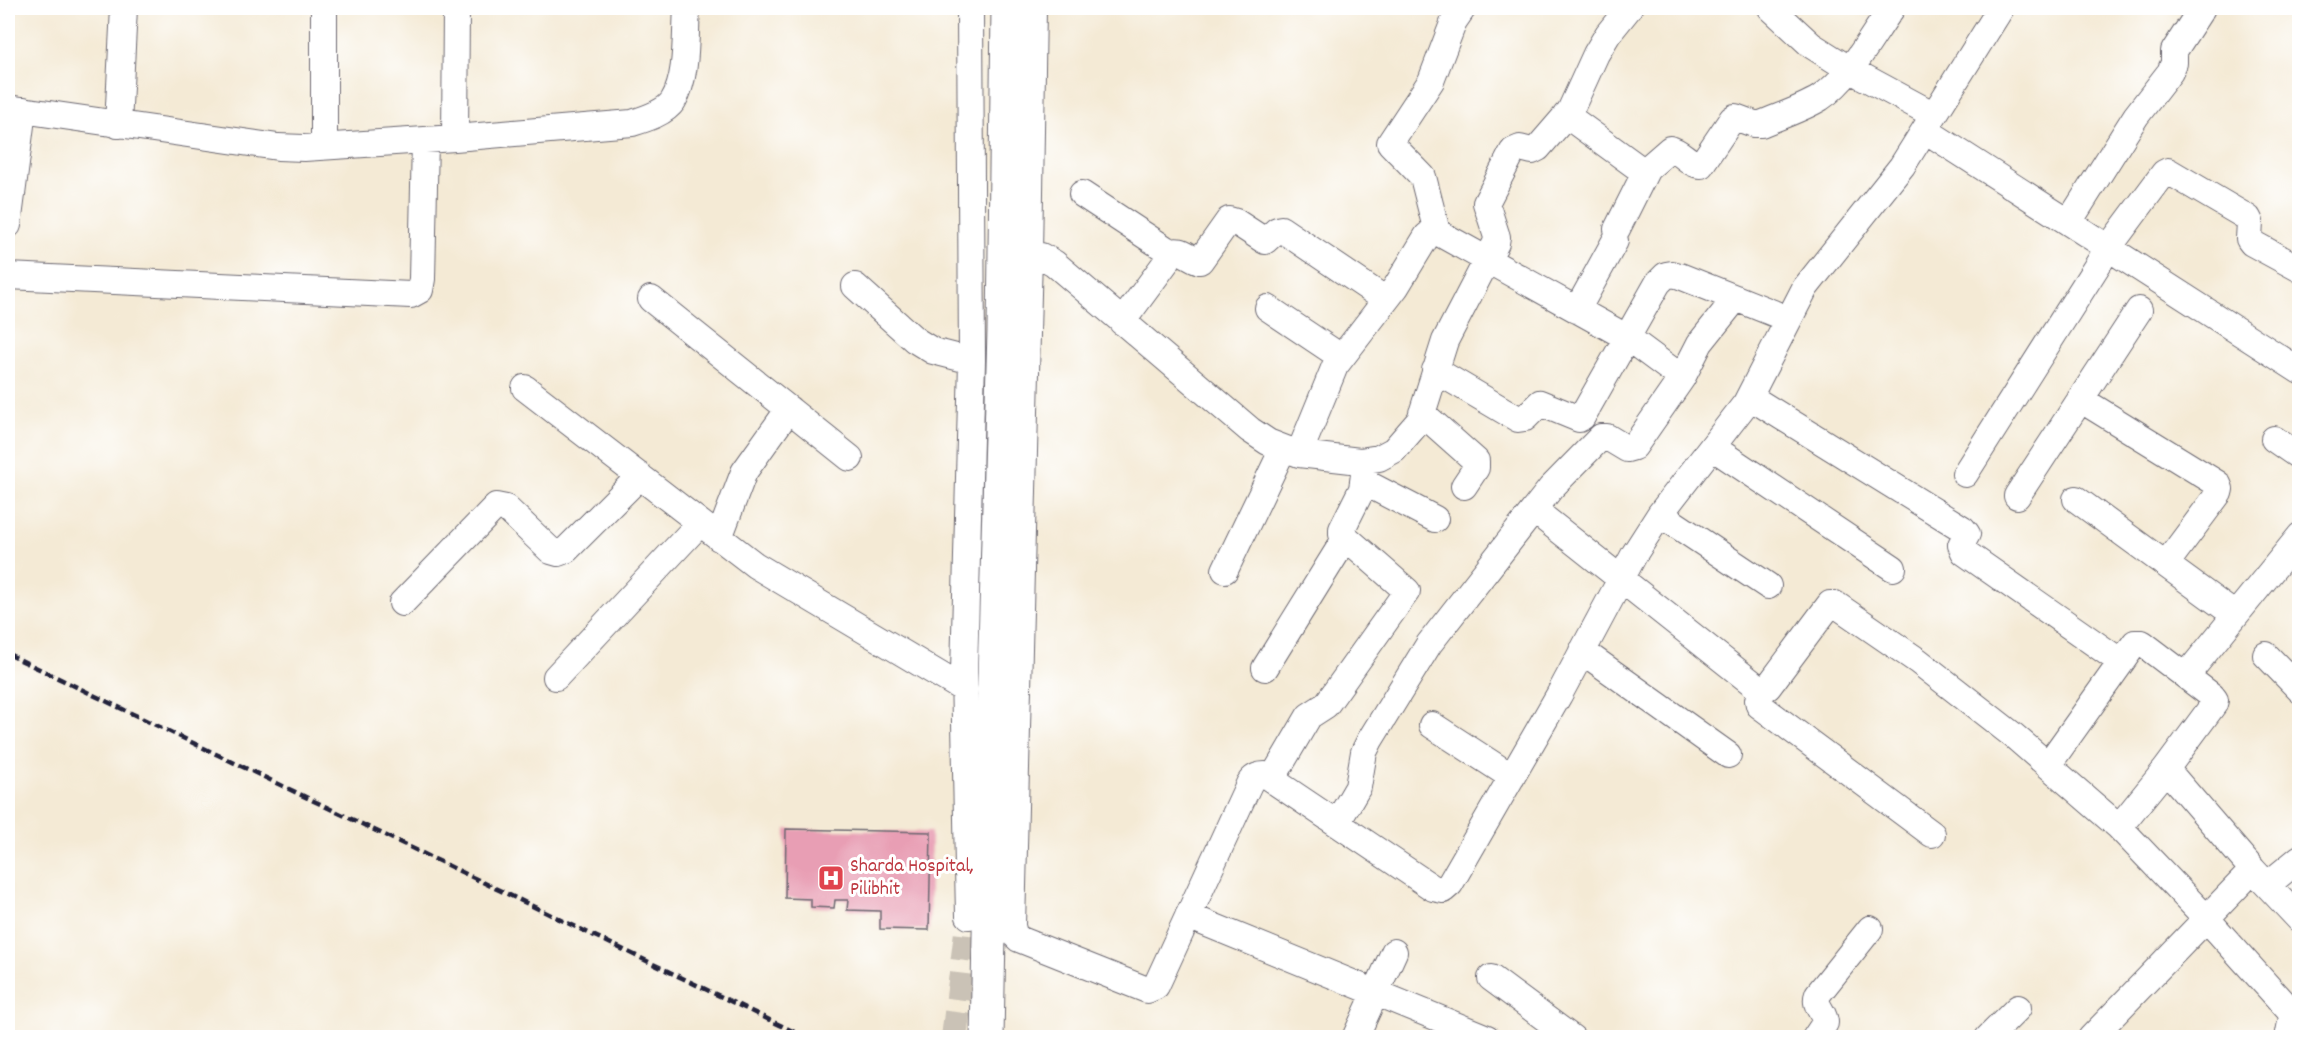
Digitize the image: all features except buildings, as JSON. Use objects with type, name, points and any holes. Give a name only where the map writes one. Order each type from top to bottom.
[{"type":"highway","points":[[987,1038],[1004,331],[1008,8]]},
{"type":"street","points":[[118,125],[124,8]]},
{"type":"street","points":[[324,8],[324,146]]},
{"type":"street","points":[[454,138],[456,8]]},
{"type":"street","points":[[8,217],[15,109],[269,146],[304,148],[632,123],[652,116],[672,102],[682,73],[687,8]]},
{"type":"street","points":[[969,916],[965,690],[972,361],[970,8]]},
{"type":"street","points":[[1033,8],[1012,926],[1014,934],[1019,939],[1147,990],[1152,990],[1156,986],[1253,777],[1265,775],[1272,779],[1432,888],[1443,890],[1450,884],[1512,777],[1635,553],[1660,514],[1750,397],[1788,319],[1814,276],[1902,166],[2001,8]]},
{"type":"street","points":[[1437,232],[1423,177],[1390,143],[1431,81],[1454,21],[1462,8]]},
{"type":"street","points":[[1272,779],[1309,716],[1326,705],[1407,591],[1345,539],[1342,529],[1365,471],[1379,458],[1394,450],[1420,420],[1445,341],[1488,261],[1497,237],[1486,203],[1513,151],[1520,148],[1532,151],[1538,148],[1566,115],[1580,93],[1596,54],[1608,34],[1629,8]]},
{"type":"street","points":[[1771,8],[1812,45],[1930,123],[2069,222],[2300,371]]},
{"type":"street","points":[[1577,310],[1647,169],[1670,149],[1677,151],[1696,165],[1701,165],[1735,117],[1754,124],[1761,124],[1807,105],[1829,91],[1849,69],[1892,8]]},
{"type":"street","points":[[2069,222],[2136,116],[2170,72],[2174,63],[2174,51],[2202,8]]},
{"type":"street","points":[[1566,115],[1640,169],[1647,169]]},
{"type":"street","points":[[8,276],[411,295],[420,290],[422,279],[425,140]]},
{"type":"street","points":[[1965,474],[2109,247],[2164,173],[2169,171],[2248,218],[2250,222],[2249,239],[2252,243],[2300,269]]},
{"type":"street","points":[[1082,194],[1167,250],[1168,253],[1167,261],[1122,322]]},
{"type":"street","points":[[1168,253],[1175,250],[1180,251],[1200,261],[1229,220],[1265,241],[1281,229],[1386,300]]},
{"type":"street","points":[[1225,570],[1341,357],[1386,300],[1431,233],[1437,232],[1628,338],[1682,378]]},
{"type":"street","points":[[1029,254],[1041,256],[1054,263],[1250,430],[1291,451],[1365,471],[1435,519]]},
{"type":"street","points":[[1435,370],[1518,419],[1525,418],[1540,403],[1579,419],[1658,283],[1666,275],[1680,276],[1788,319]]},
{"type":"street","points":[[855,286],[915,340],[933,351],[972,361]]},
{"type":"street","points":[[1337,823],[1358,787],[1364,752],[1370,740],[1429,644],[1561,477],[1601,437],[1607,436],[1627,449],[1634,447],[1682,378],[1700,343],[1736,298]]},
{"type":"street","points":[[651,299],[850,459]]},
{"type":"street","points":[[1268,308],[1341,357]]},
{"type":"street","points":[[2017,496],[2139,310]]},
{"type":"street","points":[[525,388],[774,578],[965,690]]},
{"type":"street","points":[[1750,397],[1963,529],[1967,534],[1961,545],[1964,552],[2121,662]]},
{"type":"street","points":[[2080,399],[2218,484],[2219,493],[2166,564]]},
{"type":"street","points":[[556,677],[709,530],[744,472],[789,410]]},
{"type":"street","points":[[1422,412],[1476,461],[1476,468],[1464,486]]},
{"type":"street","points":[[2274,439],[2300,457]]},
{"type":"street","points":[[1712,447],[1893,568]]},
{"type":"street","points":[[402,603],[496,506],[506,508],[551,551],[558,554],[566,550],[640,476]]},
{"type":"street","points":[[2076,499],[2235,615]]},
{"type":"street","points":[[1534,510],[1761,690]]},
{"type":"street","points":[[1660,514],[1768,586]]},
{"type":"street","points":[[2186,676],[2300,536]]},
{"type":"street","points":[[1265,668],[1345,539]]},
{"type":"street","points":[[1761,690],[1768,687],[1826,607],[1835,604],[1918,661],[2014,736],[2119,827],[2206,918],[2283,1004],[2293,1022]]},
{"type":"street","points":[[2048,765],[2135,643],[2139,642],[2212,696],[2215,700],[2214,704],[2119,827]]},
{"type":"street","points":[[1582,651],[1728,755]]},
{"type":"street","points":[[2266,656],[2299,689]]},
{"type":"street","points":[[1761,690],[1758,700],[1760,705],[1932,834]]},
{"type":"street","points":[[1432,725],[1512,777]]},
{"type":"street","points":[[2166,769],[2260,878],[2300,920]]},
{"type":"street","points":[[2091,1038],[2206,918],[2260,878],[2300,858]]},
{"type":"street","points":[[1188,916],[1487,1038]]},
{"type":"street","points":[[1815,1038],[1825,1023],[1825,1018],[1817,1005],[1818,994],[1870,929]]},
{"type":"street","points":[[1355,1038],[1394,952]]},
{"type":"street","points":[[1491,978],[1572,1038]]},
{"type":"street","points":[[1988,1038],[2018,1008]]},
{"type":"tunnel","points":[[954,1038],[969,916]]},
{"type":"railway","points":[[8,654],[807,1038]]},
{"type":"place","name":"Sharda Hospital, Pilibhit","points":[[831,878]]}]
